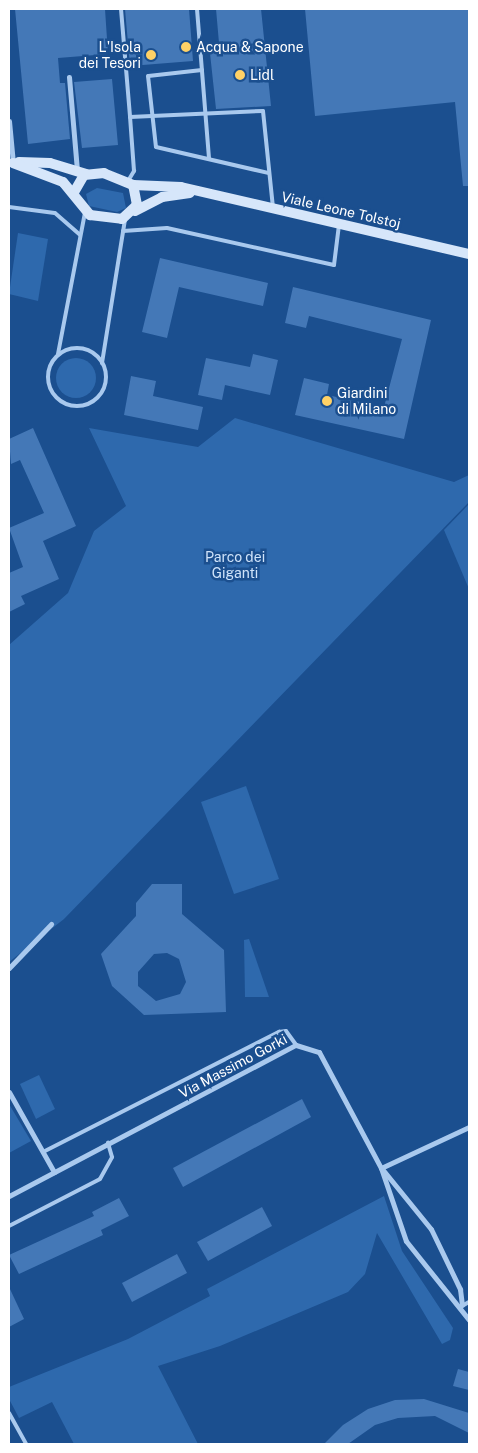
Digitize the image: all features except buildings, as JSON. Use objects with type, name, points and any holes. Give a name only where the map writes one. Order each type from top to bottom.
[{"type":"street","points":[[68,77],[81,172],[74,192]]},
{"type":"street","points":[[9,121],[11,163],[52,176],[74,192],[85,213],[108,220],[126,218]]},
{"type":"street","name":"Viale Leone Tolstoj","points":[[11,163],[45,163],[81,172],[104,173],[130,183],[206,194],[469,254]]},
{"type":"street","points":[[130,183],[138,198],[134,211]]},
{"type":"street","name":"Viale Leone Tolstoj","points":[[126,218],[134,211],[168,196],[206,194]]},
{"type":"street","points":[[9,968],[50,924]]},
{"type":"street","name":"Via Massimo Gorki","points":[[9,1196],[296,1045],[319,1052],[381,1168]]},
{"type":"street","points":[[9,1092],[54,1172]]},
{"type":"street","points":[[381,1168],[469,1127]]},
{"type":"street","points":[[381,1168],[431,1230],[460,1288],[462,1306]]},
{"type":"street","points":[[381,1168],[406,1241],[462,1306],[469,1320]]},
{"type":"lane","points":[[121,9],[134,171],[130,183]]},
{"type":"lane","points":[[197,9],[209,159]]},
{"type":"lane","points":[[202,70],[148,76],[156,147],[269,173]]},
{"type":"lane","points":[[130,116],[263,111],[274,209]]},
{"type":"lane","points":[[9,207],[55,213],[80,235]]},
{"type":"lane","points":[[85,213],[58,354],[50,367],[48,381],[54,395],[70,405],[88,403],[102,391],[102,364],[126,218]]},
{"type":"lane","points":[[123,231],[167,228],[334,266],[339,223]]},
{"type":"lane","points":[[58,354],[83,348],[102,364]]},
{"type":"lane","points":[[43,1152],[279,1032],[286,1031],[296,1045]]},
{"type":"lane","points":[[9,1226],[100,1179],[112,1157],[108,1143]]},
{"type":"lane","points":[[462,1306],[469,1302]]},
{"type":"lane","points":[[9,1414],[26,1444]]},
{"type":"green space","points":[[97,188],[123,193],[126,208],[117,212],[89,206],[86,194]]},
{"type":"green space","points":[[18,233],[48,239],[38,301],[9,294]]},
{"type":"green space","points":[[80,358],[87,361],[93,367],[96,378],[95,386],[87,395],[80,398],[72,398],[65,395],[57,386],[56,374],[59,367],[68,359]]},
{"type":"green space","name":"Parco dei Giganti","points":[[235,418],[454,482],[469,475],[469,502],[64,919],[9,962],[9,645],[68,593],[94,531],[126,506],[89,428],[198,447]]},
{"type":"green space","points":[[469,504],[469,589],[444,530]]},
{"type":"green space","points":[[246,786],[279,879],[234,894],[201,802]]},
{"type":"green space","points":[[249,939],[269,997],[245,997],[244,940]]},
{"type":"green space","points":[[39,1075],[55,1109],[36,1119],[20,1084]]},
{"type":"green space","points":[[9,1104],[31,1141],[9,1153]]},
{"type":"green space","points":[[384,1196],[402,1251],[453,1328],[450,1340],[442,1344],[377,1233],[365,1274],[348,1292],[220,1346],[158,1366],[198,1444],[74,1444],[52,1402],[19,1418],[9,1399],[9,1387],[128,1339],[210,1296],[207,1289]]},
{"type":"place","name":"Acqua & Sapone","points":[[186,47]]},
{"type":"place","name":"L'Isola dei Tesori","points":[[151,55]]},
{"type":"place","name":"Lidl","points":[[240,75]]},
{"type":"place","name":"Giardini di Milano","points":[[327,401]]}]
